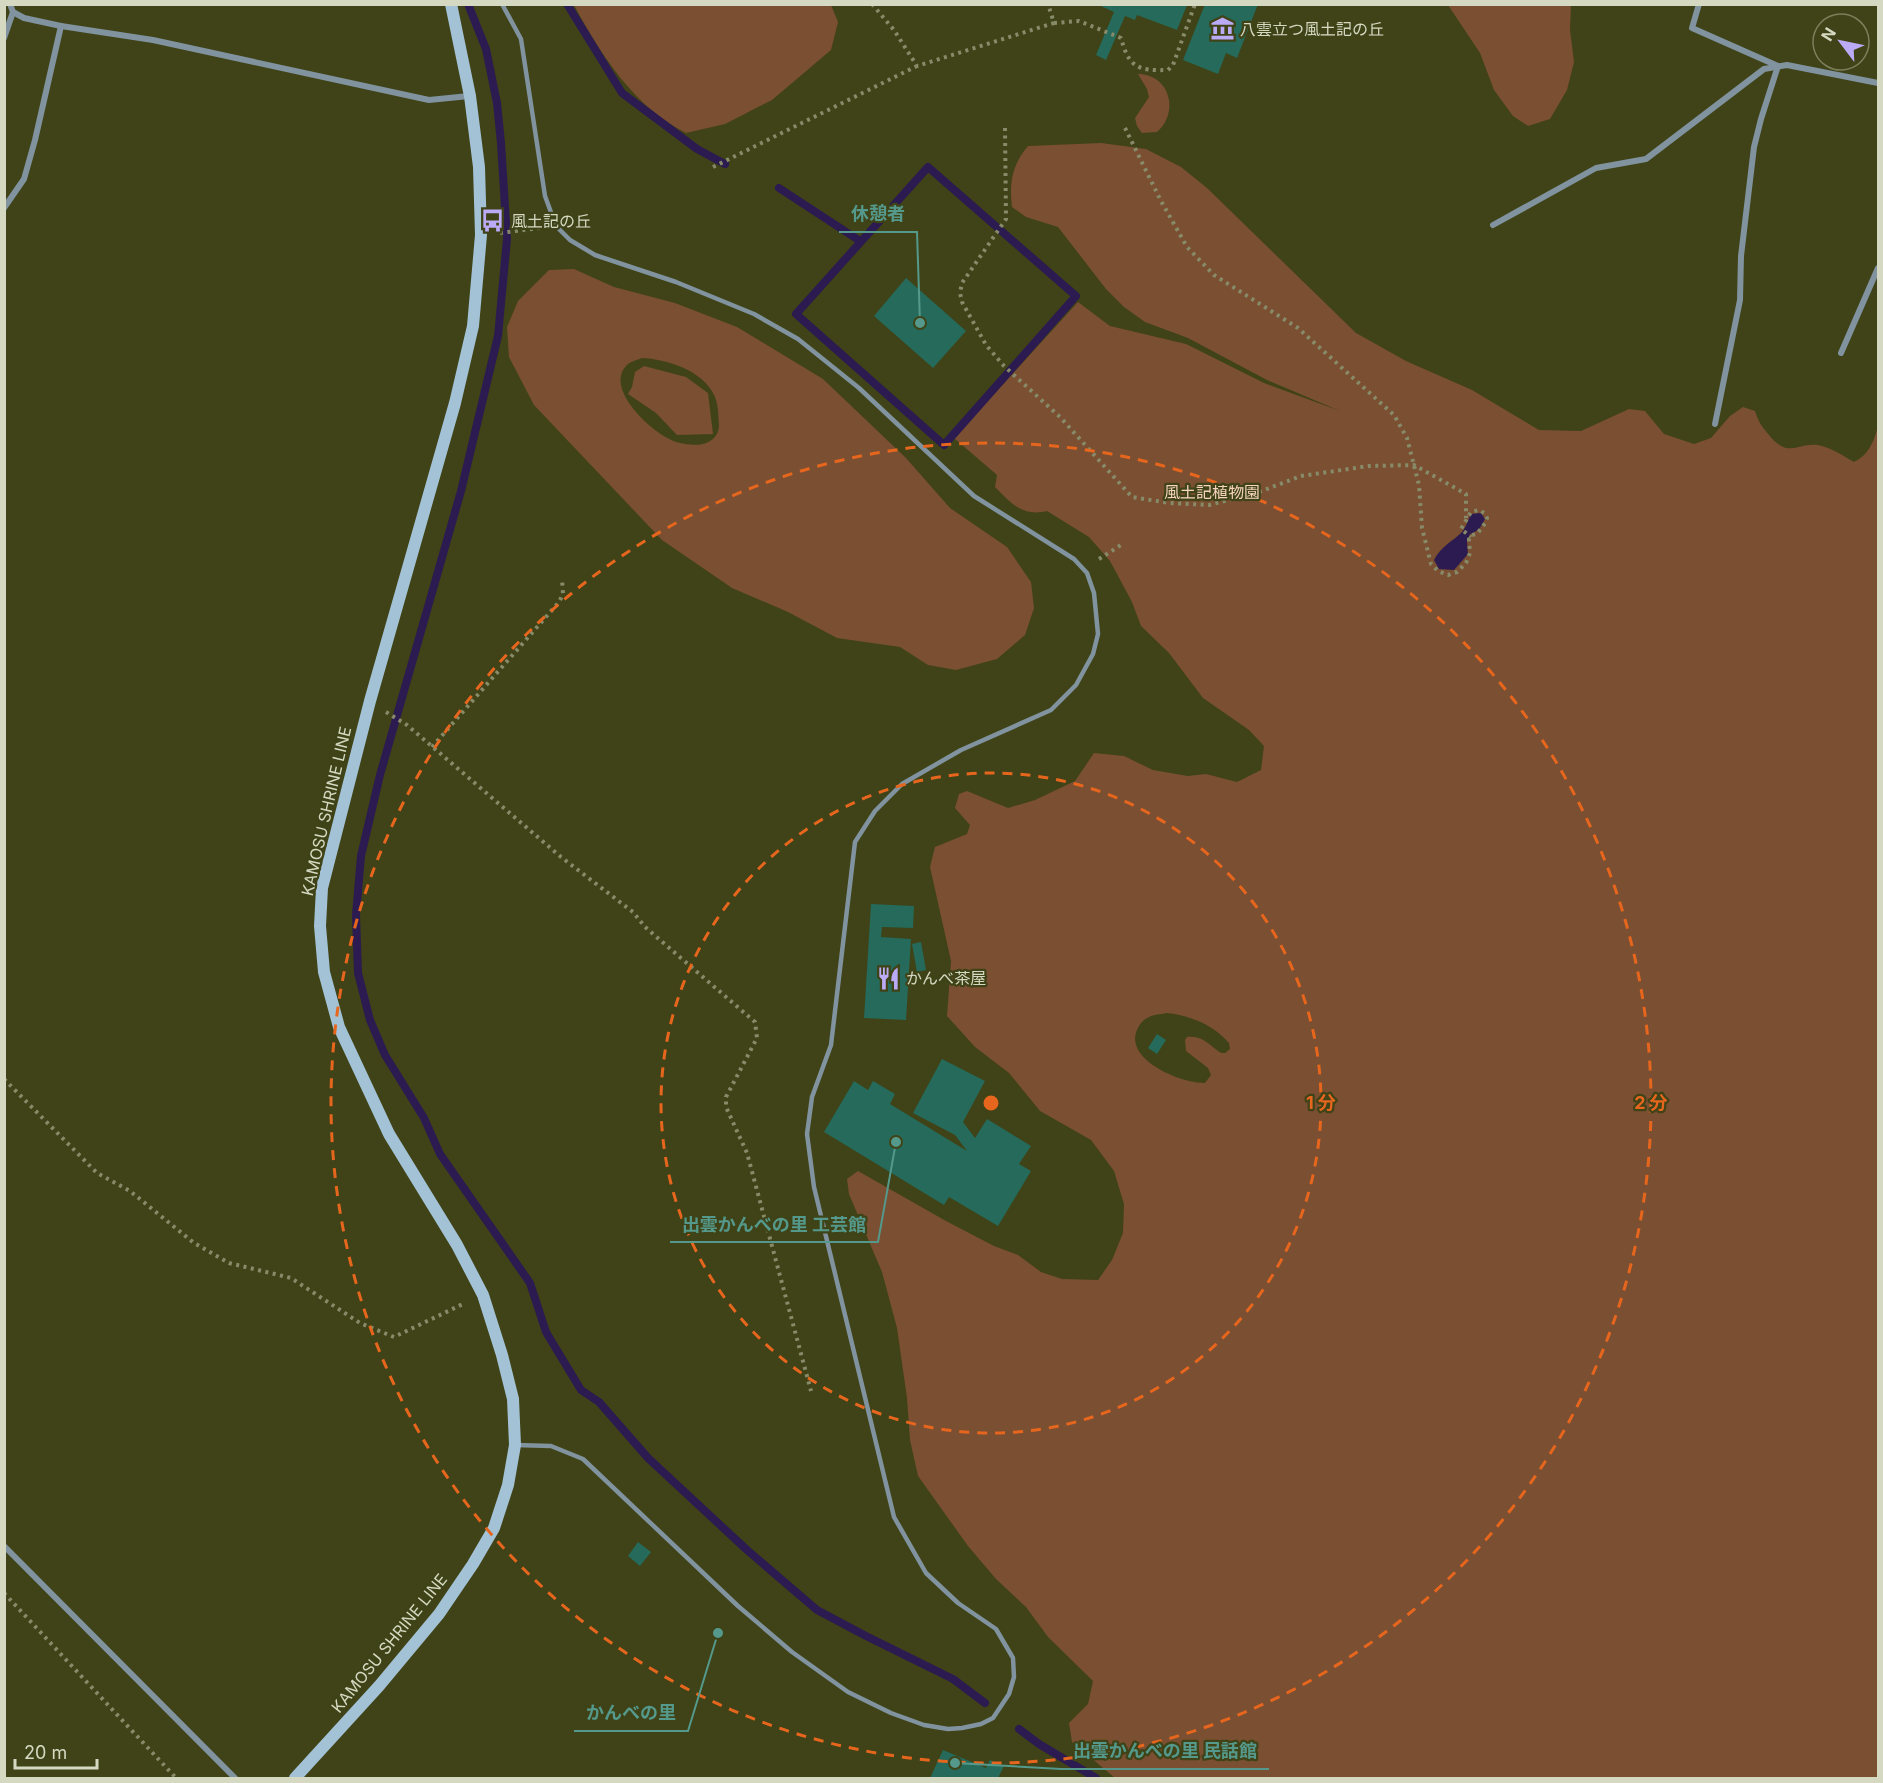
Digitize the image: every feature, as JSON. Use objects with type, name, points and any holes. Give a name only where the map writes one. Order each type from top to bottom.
[{"type":"main road","name":"KAMOSU SHRINE LINE","points":[[295,1779],[439,1614],[473,1564],[494,1528],[508,1485],[515,1445],[513,1399],[483,1295],[457,1245],[389,1134],[339,1027],[324,972],[320,926],[322,888],[361,734],[455,403],[473,326],[481,235],[479,167],[470,96],[451,4]]},
{"type":"street","points":[[4,38],[13,12],[10,4]]},
{"type":"street","points":[[1699,4],[1692,28],[1778,66]]},
{"type":"street","points":[[13,12],[24,18],[61,26],[153,40],[429,100],[470,96]]},
{"type":"street","points":[[4,208],[24,179],[61,26]]},
{"type":"street","points":[[1493,225],[1596,168],[1646,159],[1764,69],[1787,65],[1878,83]]},
{"type":"street","points":[[1715,424],[1740,300],[1741,256],[1754,147],[1778,66]]},
{"type":"street","points":[[1840,353],[1878,268]]},
{"type":"street","points":[[4,1546],[235,1779]]},
{"type":"lane","points":[[501,4],[521,39],[541,175],[545,196],[556,226],[570,240],[595,255],[676,282],[754,315],[798,339],[858,388],[975,496],[1074,559],[1087,573],[1094,593],[1098,634],[1093,654],[1076,685],[1051,710],[961,750],[902,784],[875,811],[855,842],[831,1045],[812,1097],[807,1134],[814,1187],[894,1517],[926,1573],[958,1603],[996,1629],[1012,1658],[1014,1677],[1009,1694],[993,1718],[981,1724],[962,1728],[948,1729],[924,1725],[891,1713],[848,1692],[792,1652],[738,1606],[583,1459],[551,1446],[515,1445]]},
{"type":"path","points":[[873,4],[894,30],[916,66]]},
{"type":"path","points":[[1048,4],[1054,23]]},
{"type":"path","points":[[713,167],[916,66],[1054,23],[1079,21],[1121,38],[1125,55],[1132,64],[1154,71],[1168,70],[1173,64],[1195,4]]},
{"type":"path","points":[[1005,128],[1006,219],[962,283],[960,293],[962,302],[986,345],[1004,366],[1059,417],[1132,497],[1169,503],[1209,504],[1259,492],[1301,476],[1369,466],[1414,465],[1466,494],[1466,518]]},
{"type":"path","points":[[1125,128],[1161,201],[1187,247],[1214,275],[1298,327],[1394,415],[1407,438],[1419,485],[1422,528],[1431,564],[1438,571],[1448,575],[1457,572],[1466,563],[1470,553],[1469,539],[1483,528],[1487,518],[1479,510],[1471,512],[1461,529],[1471,537]]},
{"type":"path","points":[[481,235],[556,226]]},
{"type":"path","points":[[1099,559],[1121,545]]},
{"type":"path","points":[[432,747],[559,602],[563,594],[562,579]]},
{"type":"path","points":[[385,711],[407,725],[561,857],[633,912],[645,927],[755,1022],[757,1038],[726,1097],[726,1107],[747,1153],[811,1391]]},
{"type":"path","points":[[4,1078],[97,1173],[130,1191],[194,1243],[229,1263],[291,1278],[360,1323],[394,1336],[483,1295]]},
{"type":"path","points":[[4,1593],[176,1779]]},
{"type":"green space","points":[[574,5],[831,5],[838,22],[831,50],[772,100],[725,124],[686,133],[650,109],[620,78],[595,42]]},
{"type":"green space","points":[[1448,5],[1571,5],[1570,30],[1574,62],[1567,90],[1550,119],[1528,126],[1513,116],[1494,90],[1480,53]]},
{"type":"green space","points":[[1138,74],[1158,80],[1168,96],[1170,105],[1168,115],[1157,132],[1142,133],[1137,126],[1135,118],[1149,97]]},
{"type":"green space","name":"風土記植物園","points":[[1101,143],[1146,149],[1181,167],[1207,188],[1356,333],[1406,361],[1472,390],[1539,430],[1581,431],[1629,409],[1645,411],[1664,434],[1694,444],[1711,438],[1730,416],[1743,407],[1755,411],[1764,429],[1784,447],[1816,445],[1832,450],[1854,462],[1864,456],[1870,447],[1878,426],[1878,1778],[1115,1778],[1072,1742],[1069,1723],[1088,1704],[1093,1681],[1048,1637],[1026,1607],[996,1579],[968,1546],[918,1476],[910,1440],[907,1398],[897,1328],[882,1272],[849,1194],[847,1179],[858,1171],[946,1221],[994,1246],[1018,1255],[1041,1272],[1062,1279],[1098,1280],[1112,1260],[1123,1233],[1124,1204],[1114,1171],[1091,1140],[1040,1111],[1009,1073],[975,1047],[947,1016],[951,961],[930,867],[935,847],[967,834],[970,825],[955,808],[959,794],[967,791],[1008,808],[1035,800],[1075,781],[1094,753],[1124,756],[1153,770],[1188,776],[1206,774],[1237,782],[1261,770],[1264,746],[1249,730],[1203,698],[1169,653],[1141,626],[1132,602],[1110,561],[1089,537],[1047,511],[1031,512],[1012,503],[995,487],[997,475],[954,438],[1078,302],[1110,326],[1186,344],[1264,383],[1340,411],[1267,380],[1188,338],[1145,322],[1124,307],[1106,289],[1058,227],[1026,217],[1012,207],[1011,190],[1015,167],[1028,146]],"holes":[[[1159,1014],[1176,1014],[1209,1026],[1229,1043],[1230,1049],[1221,1053],[1206,1041],[1193,1037],[1187,1037],[1185,1040],[1186,1051],[1208,1068],[1211,1075],[1205,1083],[1168,1074],[1145,1058],[1138,1049],[1135,1038],[1139,1026],[1145,1020]]]},
{"type":"green space","points":[[574,269],[614,287],[675,303],[737,327],[823,379],[906,458],[950,508],[1007,547],[1031,582],[1034,608],[1025,635],[997,659],[956,670],[928,665],[900,647],[837,638],[788,612],[732,588],[662,540],[534,405],[509,357],[507,327],[518,301],[549,270]],"holes":[[[642,358],[682,367],[707,385],[715,397],[718,413],[719,429],[712,440],[697,445],[676,442],[656,431],[635,410],[626,399],[621,387],[621,376],[629,363]]]},
{"type":"green space","points":[[644,366],[686,377],[708,393],[713,434],[677,435],[656,413],[628,394],[635,372]]},
{"type":"shaded area","points":[[1481,513],[1485,519],[1476,532],[1470,534],[1467,541],[1468,554],[1454,570],[1439,569],[1434,560],[1437,555],[1462,532],[1471,514]]},
{"type":"building","name":"八雲立つ風土記の丘","points":[[1205,4],[1258,4],[1237,58],[1226,53],[1218,74],[1183,60]]},
{"type":"building","points":[[1102,5],[1187,5],[1177,30],[1137,15],[1135,20],[1125,16],[1106,60],[1096,55],[1114,12]]},
{"type":"building","points":[[906,278],[966,331],[933,368],[874,316]]},
{"type":"building","name":"かんべ茶屋","points":[[871,904],[914,906],[913,928],[882,927],[881,937],[911,939],[906,1020],[864,1018]]},
{"type":"building","points":[[921,942],[926,970],[917,972],[912,944]]},
{"type":"building","points":[[1157,1034],[1166,1040],[1157,1054],[1148,1048]]},
{"type":"building","points":[[942,1059],[985,1081],[963,1122],[975,1138],[987,1119],[1031,1146],[1019,1164],[1031,1171],[998,1226],[949,1197],[944,1205],[824,1132],[854,1081],[868,1090],[873,1081],[895,1094],[890,1104],[967,1151],[955,1135],[913,1113]]},
{"type":"building","points":[[638,1542],[651,1552],[640,1566],[628,1556]]},
{"type":"building","points":[[943,1750],[986,1768],[990,1760],[1004,1766],[998,1778],[930,1778]]},
{"type":"waterway","points":[[468,4],[486,49],[497,103],[501,143],[507,239],[498,336],[461,491],[380,775],[361,856],[356,915],[358,973],[370,1020],[385,1055],[424,1118],[440,1154],[530,1283],[546,1332],[581,1390],[599,1402],[648,1458],[747,1550],[817,1610],[953,1679],[985,1703]]},
{"type":"waterway","points":[[567,4],[622,93],[697,149],[725,164]]},
{"type":"waterway","points":[[928,167],[1076,296],[944,445],[796,314],[928,167]]},
{"type":"waterway","points":[[779,188],[860,241]]},
{"type":"waterway","points":[[1019,1729],[1039,1744],[1096,1778]]},
{"type":"place","name":"八雲立つ風土記の丘","points":[[1222,29]]},
{"type":"place","name":"風土記の丘","points":[[493,221]]},
{"type":"place","name":"休憩者","points":[[920,323]]},
{"type":"place","name":"かんべ茶屋","points":[[888,978]]},
{"type":"place","name":"出雲かんべの里 工芸館","points":[[896,1142]]},
{"type":"place","name":"かんべの里","points":[[718,1633]]},
{"type":"place","name":"出雲かんべの里 民話館","points":[[955,1763]]}]
